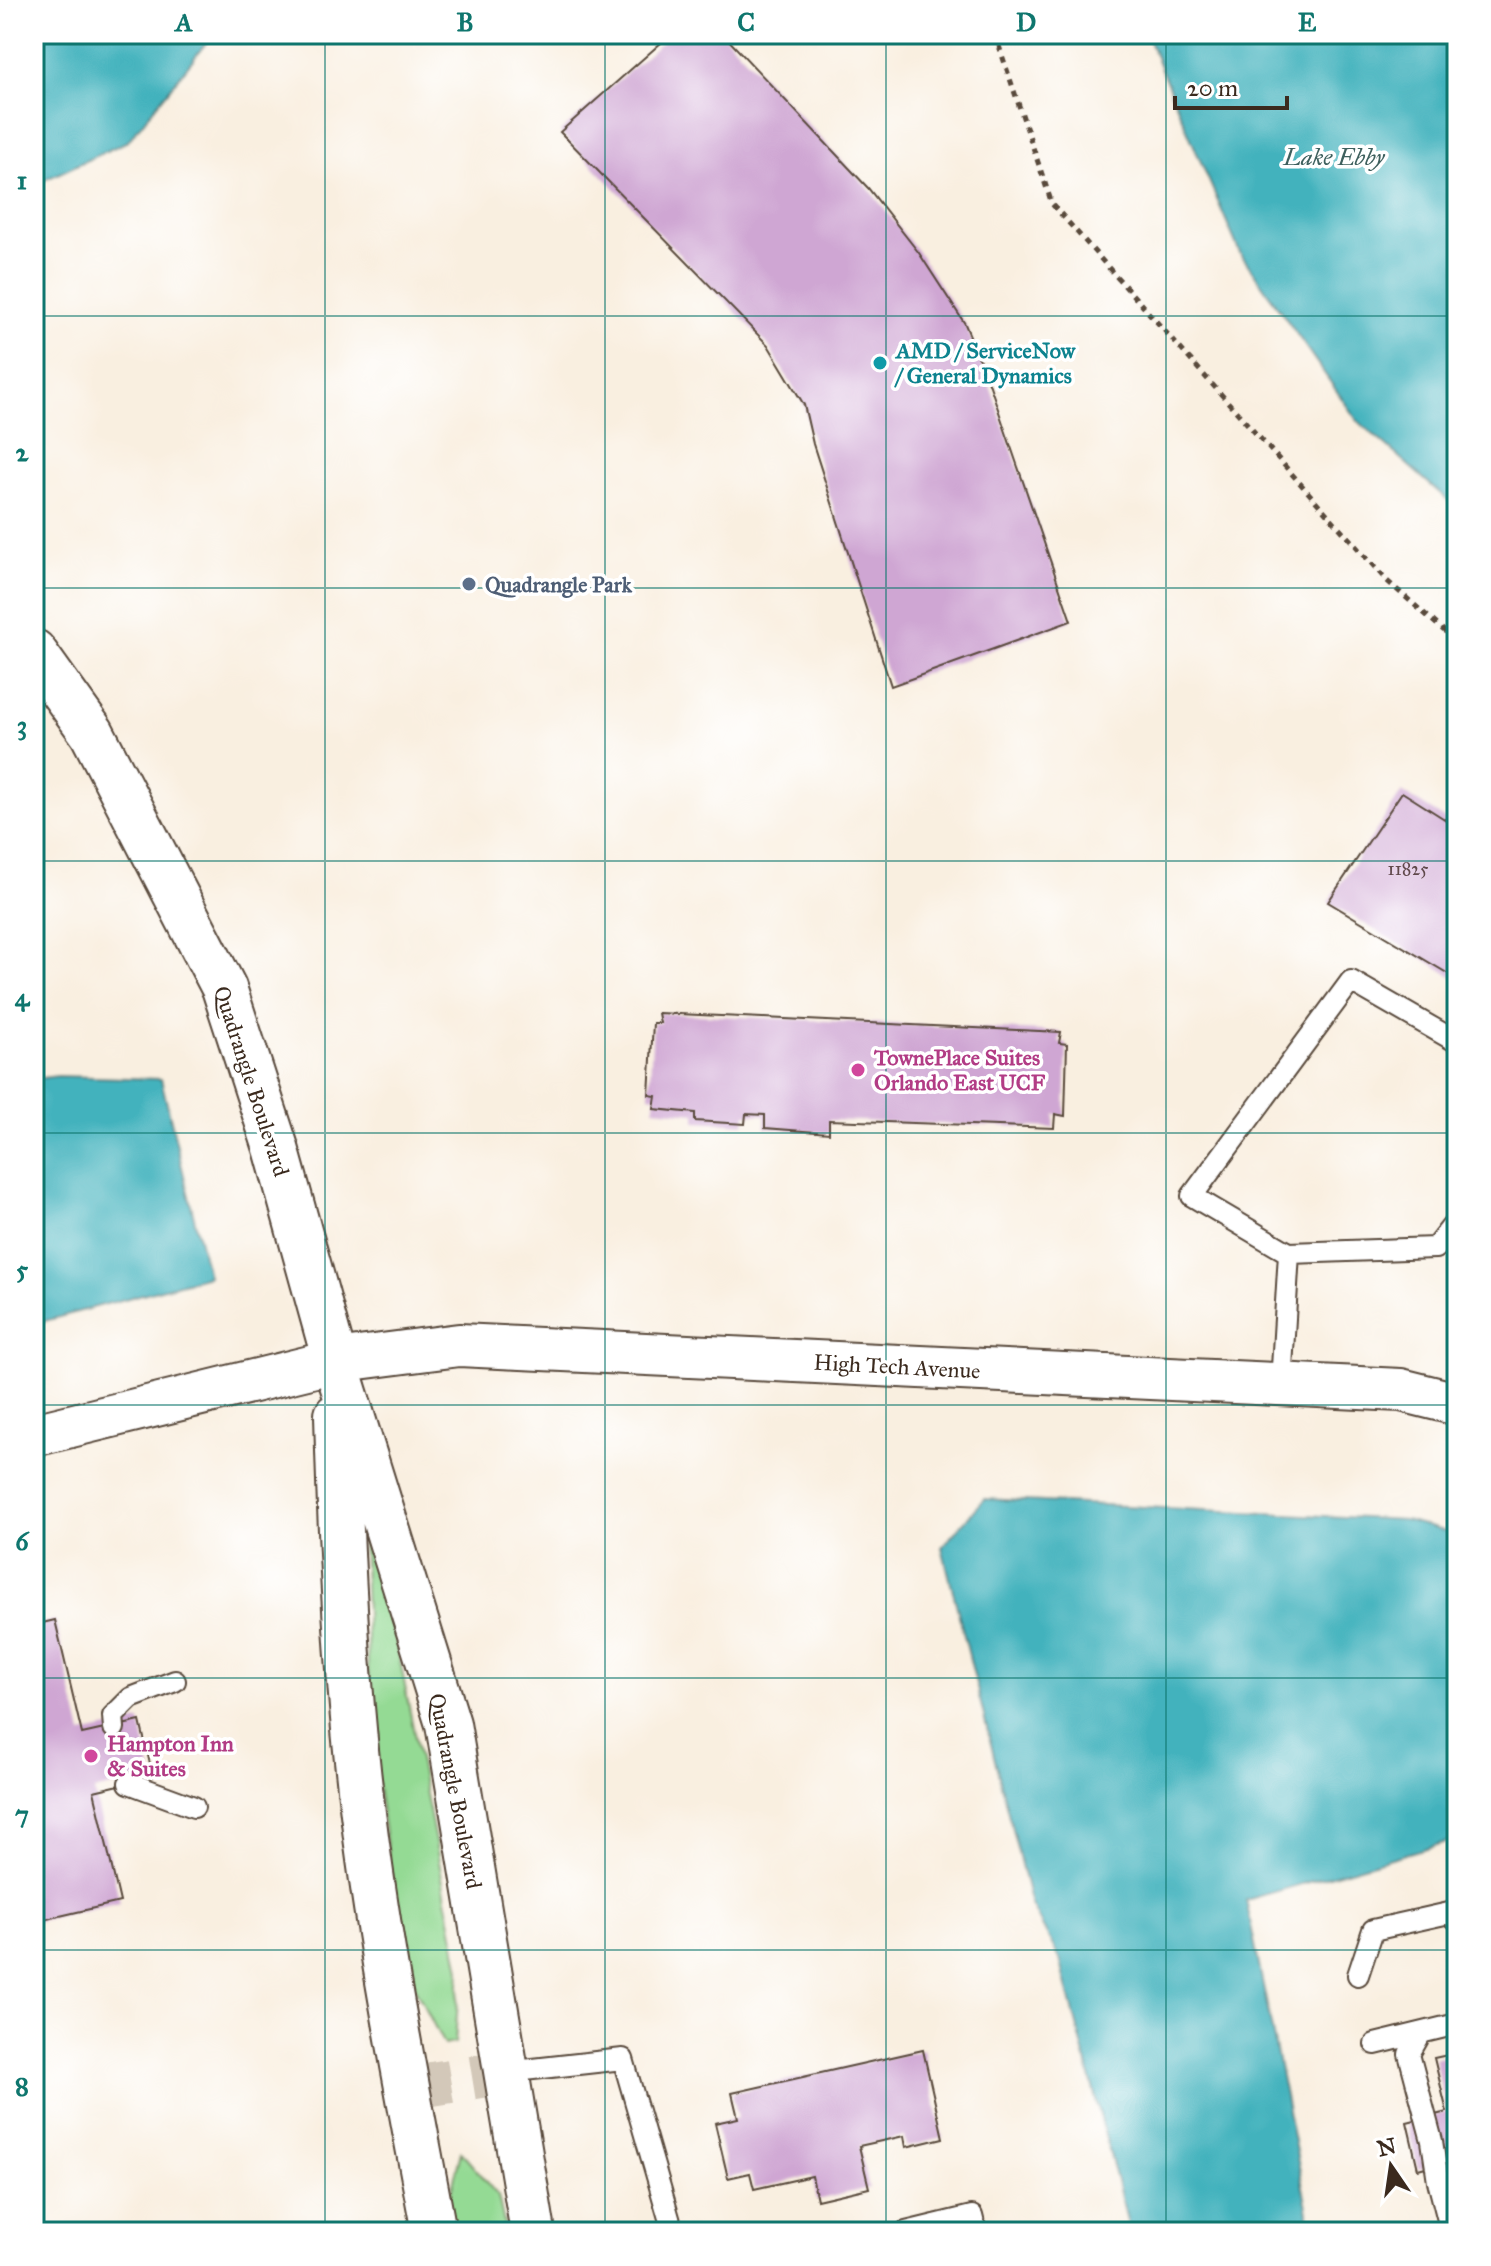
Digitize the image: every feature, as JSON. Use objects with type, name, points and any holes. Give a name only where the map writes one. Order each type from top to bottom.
[{"type":"street","name":"Quadrangle Boulevard","points":[[34,652],[92,733],[224,988],[276,1148],[335,1361],[448,1724],[533,2232]]},
{"type":"street","name":"High Tech Avenue","points":[[34,1435],[335,1361],[459,1345],[1401,1390],[1457,1404]]},
{"type":"street","name":"Quadrangle Boulevard","points":[[335,1361],[341,1569],[357,1760],[382,1950],[434,2232]]},
{"type":"lane","points":[[1457,1042],[1351,981],[1192,1196],[1289,1253],[1435,1248],[1457,1220]]},
{"type":"lane","points":[[1281,1384],[1289,1253]]},
{"type":"lane","points":[[114,1728],[113,1716],[131,1698],[175,1681]]},
{"type":"lane","points":[[129,1783],[194,1807]]},
{"type":"lane","points":[[1358,1975],[1373,1930],[1449,1913],[1457,1920]]},
{"type":"lane","points":[[1375,2044],[1457,2024]]},
{"type":"lane","points":[[1421,2033],[1409,2054],[1432,2141],[1451,2232]]},
{"type":"lane","points":[[506,2072],[623,2059],[673,2232]]},
{"type":"lane","points":[[906,2232],[972,2216],[976,2232]]},
{"type":"path","points":[[995,34],[1052,204],[1386,580],[1457,642]]},
{"type":"green space","points":[[363,1534],[377,1542],[460,1970],[455,2043],[444,2045],[406,1970],[371,1742]]},
{"type":"green space","points":[[461,2152],[498,2196],[506,2232],[453,2232],[447,2207]]},
{"type":"water","points":[[34,34],[213,34],[128,141],[34,185]]},
{"type":"water","name":"Lake Ebby","points":[[1146,34],[1457,34],[1457,508],[1357,420],[1240,253]]},
{"type":"water","points":[[58,1076],[161,1079],[208,1276],[34,1324],[34,1079]]},
{"type":"water","points":[[984,1499],[1405,1520],[1457,1535],[1457,1839],[1246,1900],[1312,2232],[1130,2232],[1060,1959],[1031,1905],[942,1547]]},
{"type":"building","name":"AMD / ServiceNow / General Dynamics","points":[[671,34],[723,34],[868,188],[919,253],[965,324],[988,380],[1071,621],[891,686],[813,444],[804,405],[768,345],[560,132]]},
{"type":"building","points":[[1402,792],[1457,827],[1457,979],[1328,902]]},
{"type":"building","name":"TownePlace Suites Orlando East UCF","points":[[658,1013],[1061,1032],[1059,1043],[1067,1044],[1065,1116],[1055,1114],[1054,1128],[829,1120],[829,1133],[765,1128],[765,1115],[746,1114],[745,1124],[695,1121],[695,1113],[654,1109],[656,1096],[649,1095],[653,1023],[660,1023]]},
{"type":"building","name":"Hampton Inn & Suites","points":[[55,1620],[82,1734],[140,1721],[153,1777],[94,1791],[120,1902],[34,1922],[34,1625]]},
{"type":"building","points":[[923,2050],[943,2138],[906,2147],[904,2136],[859,2146],[869,2188],[817,2200],[812,2176],[754,2189],[750,2173],[728,2178],[715,2123],[738,2118],[732,2093]]},
{"type":"building","points":[[1457,2053],[1457,2159],[1418,2169],[1407,2122],[1447,2112],[1434,2058]]},
{"type":"tunnel","points":[[407,2088],[506,2072]]},
{"type":"place","name":"AMD / ServiceNow / General Dynamics","points":[[880,363]]},
{"type":"place","name":"Quadrangle Park","points":[[469,584]]},
{"type":"place","name":"TownePlace Suites Orlando East UCF","points":[[858,1070]]},
{"type":"place","name":"Hampton Inn & Suites","points":[[91,1756]]}]
